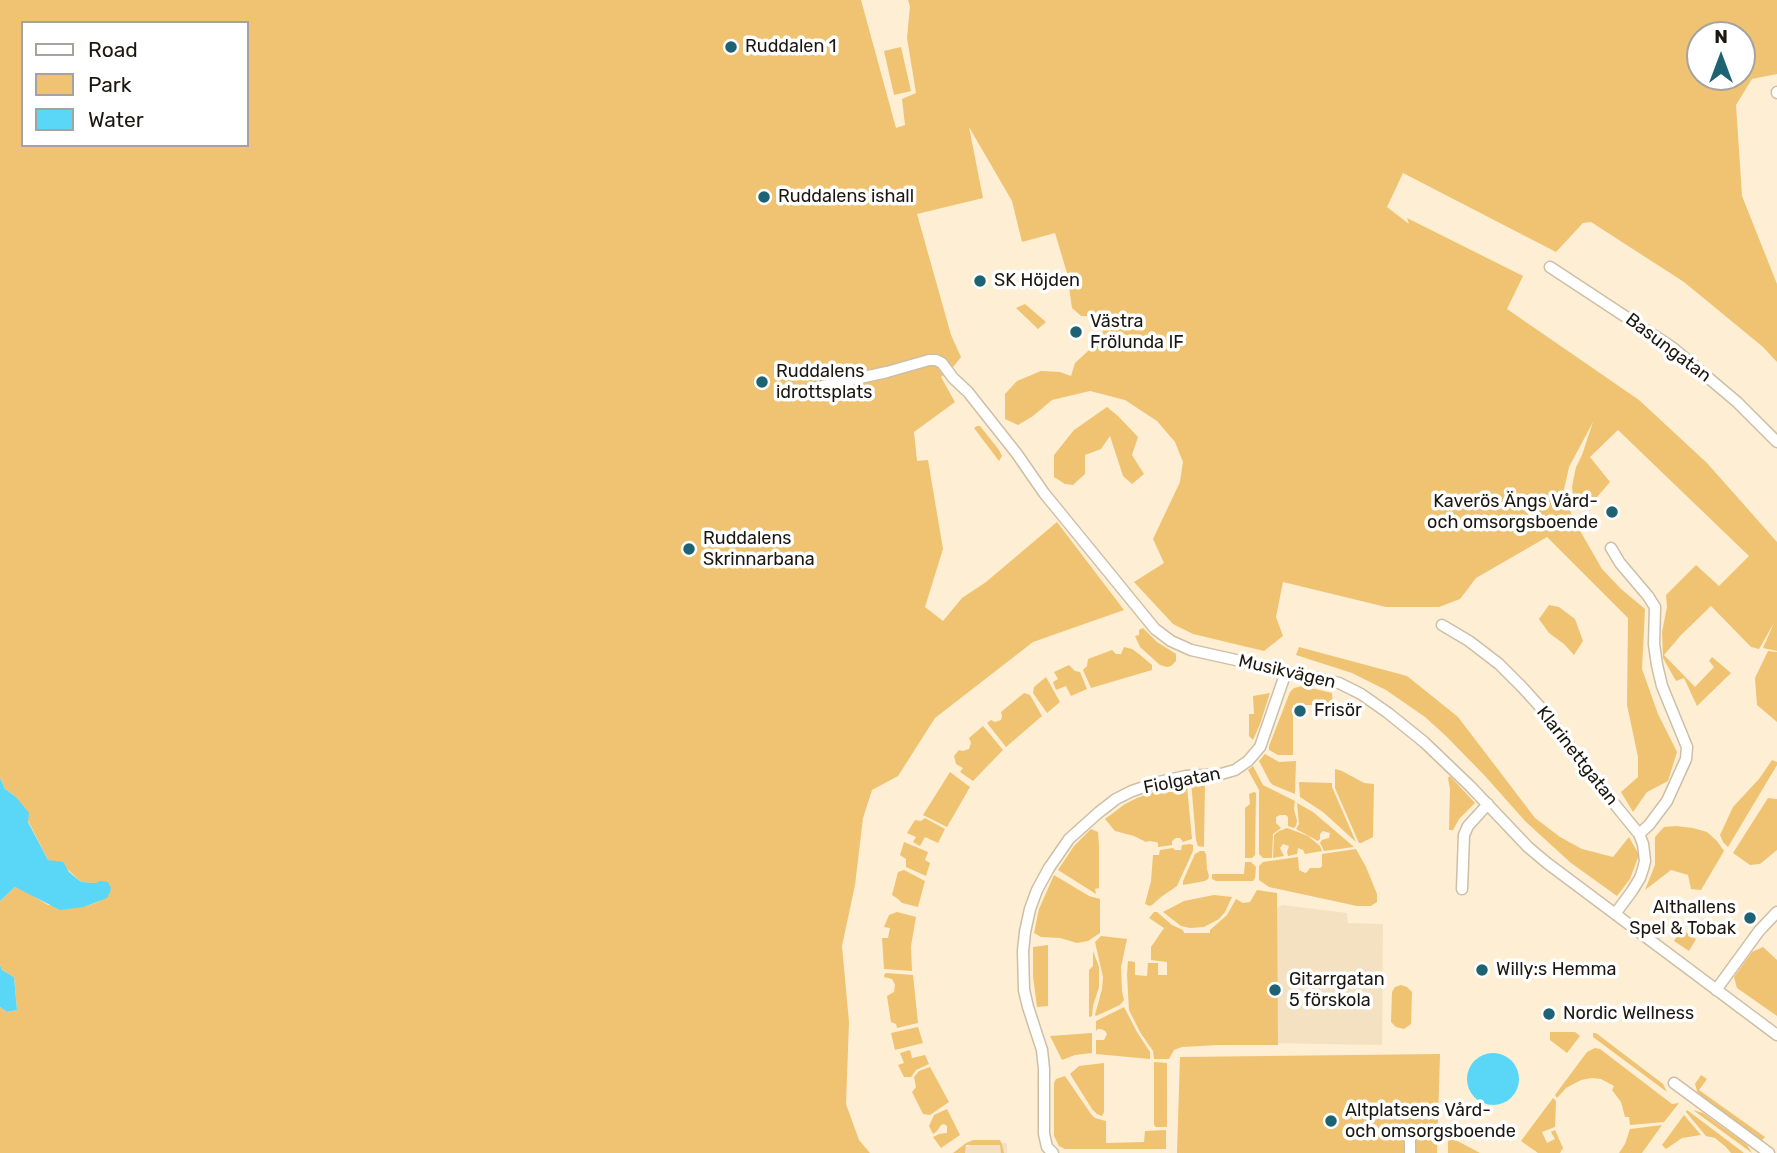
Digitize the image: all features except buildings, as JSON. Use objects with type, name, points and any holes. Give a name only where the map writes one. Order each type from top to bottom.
[{"type":"street","name":"Basungatan","points":[[1550,267],[1673,348],[1737,402],[1777,442]]},
{"type":"street","name":"Musikvägen","points":[[810,389],[929,360],[942,363],[968,392],[1044,493],[1155,629],[1171,641],[1191,650],[1339,683],[1361,694],[1424,742],[1528,847],[1777,1035]]},
{"type":"street","points":[[1611,548],[1655,607],[1654,644],[1657,665],[1662,686],[1687,747],[1686,760],[1667,801],[1639,834],[1643,844],[1643,869],[1632,891],[1615,914]]},
{"type":"street","name":"Klarinettgatan","points":[[1442,625],[1479,648],[1522,687],[1639,834]]},
{"type":"street","name":"Fiolgatan","points":[[1053,1153],[1047,1147],[1044,1134],[1042,1050],[1028,1007],[1023,972],[1025,932],[1037,890],[1069,839],[1116,799],[1159,782],[1186,776],[1222,774],[1235,770],[1248,761],[1260,747],[1286,672]]},
{"type":"street","points":[[1462,889],[1464,835],[1468,826],[1488,804]]},
{"type":"street","points":[[1716,990],[1759,931],[1777,912]]},
{"type":"street","points":[[1674,1083],[1769,1153]]},
{"type":"street","points":[[1410,1130],[1410,1153]]},
{"type":"shaded area","name":"Gitarrgatan 5 förskola","points":[[1282,905],[1347,913],[1348,923],[1383,924],[1382,1045],[1262,1043],[1209,951]]},
{"type":"shaded area","points":[[975,1143],[1007,1143],[1007,1153],[954,1153]]},
{"type":"green space","points":[[0,0],[861,0],[896,128],[905,125],[902,99],[916,93],[907,38],[910,6],[908,0],[1777,0],[1777,74],[1756,78],[1756,21],[1686,21],[1686,91],[1745,91],[1736,105],[1742,196],[1777,284],[1777,362],[1763,347],[1684,282],[1591,222],[1583,223],[1556,252],[1403,173],[1387,207],[1409,224],[1407,218],[1523,276],[1507,309],[1639,400],[1707,463],[1777,542],[1777,651],[1763,648],[1774,623],[1759,649],[1751,647],[1711,606],[1664,655],[1695,687],[1714,667],[1709,661],[1712,657],[1731,673],[1697,706],[1684,678],[1676,681],[1663,658],[1662,632],[1667,607],[1666,595],[1696,565],[1719,586],[1749,556],[1618,430],[1590,457],[1610,482],[1585,511],[1574,502],[1572,487],[1576,467],[1593,422],[1569,467],[1563,494],[1575,522],[1602,569],[1645,609],[1642,669],[1658,714],[1677,752],[1668,781],[1647,792],[1633,812],[1621,792],[1638,777],[1638,757],[1627,705],[1628,618],[1547,537],[1476,578],[1460,599],[1439,607],[1386,607],[1283,582],[1276,617],[1283,636],[1264,651],[1193,634],[1173,624],[1134,582],[1164,563],[1153,539],[1180,482],[1183,462],[1175,442],[1157,421],[1125,400],[1090,391],[1052,400],[1018,425],[1005,419],[1005,394],[1017,381],[1041,371],[1060,372],[1071,376],[1075,363],[1101,339],[1106,317],[1081,316],[1072,308],[1067,273],[1055,233],[1022,242],[1012,201],[969,127],[983,198],[917,214],[951,335],[961,357],[941,377],[955,402],[914,432],[917,461],[928,460],[943,549],[925,607],[943,621],[962,598],[986,582],[1057,522],[1124,610],[1033,642],[935,718],[898,776],[872,790],[863,818],[855,885],[842,946],[849,1022],[846,1104],[859,1140],[870,1153],[0,1153],[0,1007],[7,1012],[17,1010],[14,977],[2,970],[0,965],[0,901],[15,887],[48,905],[84,907],[100,901],[96,883],[81,882],[65,867],[48,860],[16,797],[5,789],[0,778]]},
{"type":"green space","points":[[901,47],[911,91],[894,95],[884,51]]},
{"type":"green space","points":[[1025,304],[1046,322],[1038,329],[1016,308]]},
{"type":"green space","points":[[1107,407],[1138,437],[1132,455],[1144,474],[1132,484],[1123,476],[1110,436],[1101,449],[1085,455],[1085,474],[1073,485],[1065,484],[1054,477],[1054,455],[1074,430]]},
{"type":"green space","points":[[980,426],[999,450],[1002,456],[999,461],[974,428]]},
{"type":"green space","points":[[1549,605],[1559,607],[1575,619],[1583,641],[1574,655],[1549,633],[1539,619]]},
{"type":"green space","points":[[1143,628],[1157,642],[1176,654],[1176,661],[1171,666],[1160,665],[1140,647],[1135,636],[1139,635],[1139,630]]},
{"type":"green space","points":[[1124,647],[1139,654],[1152,665],[1152,670],[1091,688],[1083,670],[1088,659],[1112,650],[1121,654]]},
{"type":"green space","points":[[1299,647],[1407,676],[1458,717],[1535,818],[1560,837],[1582,849],[1613,857],[1629,837],[1639,855],[1630,879],[1617,896],[1571,863],[1526,822],[1485,776],[1425,717],[1386,690],[1352,673],[1296,655]]},
{"type":"green space","points":[[1768,651],[1777,652],[1777,722],[1757,705],[1755,678]]},
{"type":"green space","points":[[1069,665],[1080,672],[1087,689],[1071,696],[1066,686],[1056,690],[1053,682],[1058,679],[1054,672]]},
{"type":"green space","points":[[1046,677],[1060,702],[1047,713],[1033,693],[1034,687]]},
{"type":"green space","points":[[1303,686],[1332,693],[1333,705],[1293,705],[1293,755],[1278,755],[1269,750],[1269,746],[1290,692]]},
{"type":"green space","points":[[1024,693],[1030,695],[1042,716],[1006,747],[987,723],[1001,720],[1001,712]]},
{"type":"green space","points":[[1270,693],[1253,740],[1249,736],[1249,714],[1254,714],[1253,696]]},
{"type":"green space","points":[[983,726],[1003,750],[973,781],[960,772],[963,768],[956,764],[954,756],[959,750],[969,749],[969,738]]},
{"type":"green space","points":[[1265,754],[1279,762],[1296,761],[1295,794],[1270,782],[1259,761]]},
{"type":"green space","points":[[1772,760],[1777,762],[1777,765],[1728,847],[1720,835],[1733,807],[1759,779]]},
{"type":"green space","points":[[1253,766],[1263,785],[1295,801],[1297,821],[1294,828],[1288,826],[1286,815],[1276,817],[1276,823],[1281,828],[1273,834],[1272,858],[1263,858],[1259,854],[1259,790],[1248,770]]},
{"type":"green space","points":[[1335,769],[1364,783],[1374,784],[1373,837],[1361,843],[1335,788]]},
{"type":"green space","points":[[950,772],[970,787],[947,827],[923,815]]},
{"type":"green space","points":[[1450,776],[1475,803],[1459,819],[1453,830],[1449,830]]},
{"type":"green space","points":[[1191,781],[1205,782],[1204,847],[1198,846],[1196,840]]},
{"type":"green space","points":[[1299,782],[1332,783],[1356,842],[1323,812],[1300,797]]},
{"type":"green space","points":[[1173,785],[1187,786],[1192,839],[1183,842],[1176,838],[1172,845],[1158,847],[1156,842],[1146,842],[1115,831],[1105,819],[1137,798]]},
{"type":"green space","points":[[1254,792],[1255,855],[1245,858],[1245,808],[1250,804],[1249,794]]},
{"type":"green space","points":[[1768,798],[1777,799],[1777,850],[1760,864],[1750,865],[1733,853]]},
{"type":"green space","points":[[1297,803],[1313,812],[1354,847],[1324,851],[1320,843],[1329,838],[1330,833],[1323,831],[1318,841],[1296,829],[1299,824]]},
{"type":"green space","points":[[925,818],[945,829],[938,843],[925,837],[920,846],[913,842],[916,837],[907,833],[915,820],[921,821]]},
{"type":"green space","points":[[1676,826],[1707,832],[1724,851],[1701,890],[1691,889],[1688,875],[1671,870],[1645,890],[1655,865],[1655,837],[1664,827]]},
{"type":"green space","points":[[1287,828],[1308,836],[1322,851],[1305,854],[1298,848],[1297,854],[1288,856],[1289,846],[1283,844],[1280,848],[1284,856],[1273,858],[1274,835]]},
{"type":"green space","points":[[1091,829],[1098,832],[1099,845],[1099,888],[1095,889],[1096,894],[1058,870],[1074,846]]},
{"type":"green space","points":[[904,842],[928,852],[925,860],[930,863],[926,876],[906,867],[906,859],[900,855]]},
{"type":"green space","points":[[1182,845],[1193,845],[1193,851],[1177,886],[1152,905],[1145,904],[1151,881],[1153,855],[1159,855],[1160,850],[1181,850]]},
{"type":"green space","points":[[1356,849],[1377,894],[1377,902],[1371,906],[1357,906],[1269,887],[1259,880],[1259,866],[1263,862],[1298,857],[1299,870],[1305,873],[1310,868],[1322,866],[1322,854]]},
{"type":"green space","points":[[1200,851],[1206,854],[1208,879],[1183,885],[1195,854]]},
{"type":"green space","points":[[1245,862],[1251,862],[1256,867],[1253,881],[1212,879],[1212,874],[1244,874]]},
{"type":"green space","points":[[904,870],[925,881],[918,907],[902,903],[892,895],[898,872]]},
{"type":"green space","points":[[1054,875],[1089,896],[1100,899],[1100,933],[1088,941],[1077,943],[1060,938],[1041,937],[1034,933],[1039,909]]},
{"type":"green space","points":[[1257,890],[1277,893],[1278,1045],[1182,1047],[1174,1050],[1169,1059],[1154,1059],[1153,1051],[1129,1010],[1127,975],[1128,961],[1135,962],[1135,975],[1147,976],[1148,963],[1158,963],[1158,975],[1167,975],[1167,962],[1151,960],[1151,947],[1164,928],[1149,918],[1157,912],[1184,933],[1210,933],[1227,915],[1236,899],[1243,903],[1250,902]]},
{"type":"green space","points":[[1214,895],[1232,897],[1219,919],[1204,927],[1181,926],[1163,912],[1184,901]]},
{"type":"green space","points":[[897,912],[916,917],[911,946],[912,971],[884,969],[882,938],[888,938],[890,928],[884,927],[889,915]]},
{"type":"green space","points":[[1686,932],[1696,939],[1689,951],[1674,941],[1679,933]]},
{"type":"green space","points":[[1101,936],[1127,939],[1121,967],[1124,1000],[1120,1005],[1096,1016],[1103,977],[1095,942]]},
{"type":"green space","points":[[1048,945],[1048,1006],[1037,1007],[1033,947]]},
{"type":"green space","points":[[1763,947],[1777,960],[1777,1016],[1737,988],[1734,977],[1752,952]]},
{"type":"green space","points":[[1093,951],[1099,967],[1099,987],[1092,1016],[1089,1017],[1089,970],[1093,966]]},
{"type":"green space","points":[[886,973],[913,975],[918,1023],[897,1028],[896,1024],[891,1022],[887,996],[894,992],[895,985],[892,979],[884,977]]},
{"type":"green space","points":[[1401,985],[1412,992],[1411,1024],[1404,1029],[1391,1022],[1392,992],[1395,987]]},
{"type":"green space","points":[[1124,1007],[1150,1052],[1150,1059],[1096,1054],[1096,1040],[1104,1040],[1107,1034],[1101,1029],[1096,1031],[1096,1021]]},
{"type":"green space","points":[[918,1027],[923,1043],[895,1050],[891,1033]]},
{"type":"green space","points":[[1550,1032],[1575,1032],[1580,1036],[1567,1053],[1550,1040]]},
{"type":"green space","points":[[1092,1033],[1092,1053],[1062,1060],[1050,1036]]},
{"type":"green space","points":[[1593,1033],[1663,1084],[1667,1092],[1593,1037]]},
{"type":"green space","points":[[1600,1049],[1672,1104],[1679,1103],[1664,1122],[1630,1125],[1629,1117],[1625,1117],[1621,1102],[1612,1090],[1614,1086],[1601,1079],[1581,1080],[1566,1088],[1557,1098],[1555,1095],[1587,1052]]},
{"type":"green space","points":[[910,1050],[912,1058],[925,1055],[929,1064],[916,1070],[911,1077],[904,1077],[898,1065],[904,1063],[900,1053]]},
{"type":"green space","points":[[1440,1054],[1437,1153],[1177,1153],[1180,1057]]},
{"type":"green space","points":[[1154,1062],[1167,1063],[1167,1127],[1154,1125]]},
{"type":"green space","points":[[1104,1063],[1102,1116],[1092,1109],[1070,1074],[1079,1066]]},
{"type":"green space","points":[[930,1067],[949,1102],[930,1115],[923,1114],[912,1092],[916,1087],[914,1077],[919,1071]]},
{"type":"green space","points":[[1701,1075],[1707,1079],[1699,1090],[1765,1137],[1761,1141],[1698,1094],[1695,1084]]},
{"type":"green space","points":[[1065,1076],[1091,1114],[1106,1121],[1106,1143],[1144,1142],[1145,1131],[1166,1130],[1166,1149],[1065,1149],[1059,1146],[1054,1136],[1054,1083],[1056,1079]]},
{"type":"green space","points":[[1553,1098],[1556,1101],[1555,1127],[1542,1132],[1547,1143],[1555,1139],[1551,1132],[1555,1130],[1563,1148],[1560,1153],[1538,1153],[1521,1141]]},
{"type":"green space","points":[[947,1109],[960,1135],[941,1148],[933,1137],[947,1133],[947,1126],[941,1125],[933,1134],[929,1126],[934,1115]]},
{"type":"green space","points":[[1687,1110],[1744,1153],[1731,1153],[1715,1138],[1706,1136]]},
{"type":"green space","points":[[1693,1110],[1703,1113],[1742,1141],[1752,1153]]},
{"type":"green space","points":[[1684,1115],[1701,1135],[1682,1138],[1666,1149],[1662,1145]]},
{"type":"green space","points":[[1662,1125],[1642,1153],[1619,1153],[1630,1129]]},
{"type":"green space","points":[[1448,1136],[1480,1153],[1448,1153]]},
{"type":"green space","points":[[973,1140],[1000,1140],[1004,1153],[1001,1153],[1000,1145],[966,1145],[965,1153],[953,1153]]},
{"type":"water","points":[[0,778],[5,789],[16,797],[29,813],[28,822],[48,860],[63,862],[69,872],[81,882],[108,882],[111,888],[107,898],[84,907],[60,910],[15,887],[0,901]]},
{"type":"water","points":[[0,965],[2,970],[14,977],[17,1010],[7,1012],[0,1007]]},
{"type":"water","points":[[1493,1053],[1503,1055],[1511,1061],[1517,1069],[1517,1089],[1511,1097],[1503,1103],[1493,1105],[1483,1103],[1475,1097],[1469,1089],[1467,1079],[1469,1069],[1475,1061],[1483,1055]]},
{"type":"place","name":"Ruddalen 1","points":[[731,47]]},
{"type":"place","name":"Ruddalens ishall","points":[[764,197]]},
{"type":"place","name":"SK Höjden","points":[[980,281]]},
{"type":"place","name":"Västra Frölunda IF","points":[[1076,332]]},
{"type":"place","name":"Ruddalens idrottsplats","points":[[762,382]]},
{"type":"place","name":"Kaverös Ängs Vård- och omsorgsboende","points":[[1612,512]]},
{"type":"place","name":"Ruddalens Skrinnarbana","points":[[689,549]]},
{"type":"place","name":"Frisör","points":[[1300,711]]},
{"type":"place","name":"Althallens Spel & Tobak","points":[[1750,918]]},
{"type":"place","name":"Willy:s Hemma","points":[[1482,970]]},
{"type":"place","name":"Gitarrgatan 5 förskola","points":[[1275,990]]},
{"type":"place","name":"Nordic Wellness","points":[[1549,1014]]},
{"type":"place","name":"Altplatsens Vård- och omsorgsboende","points":[[1331,1121]]}]
